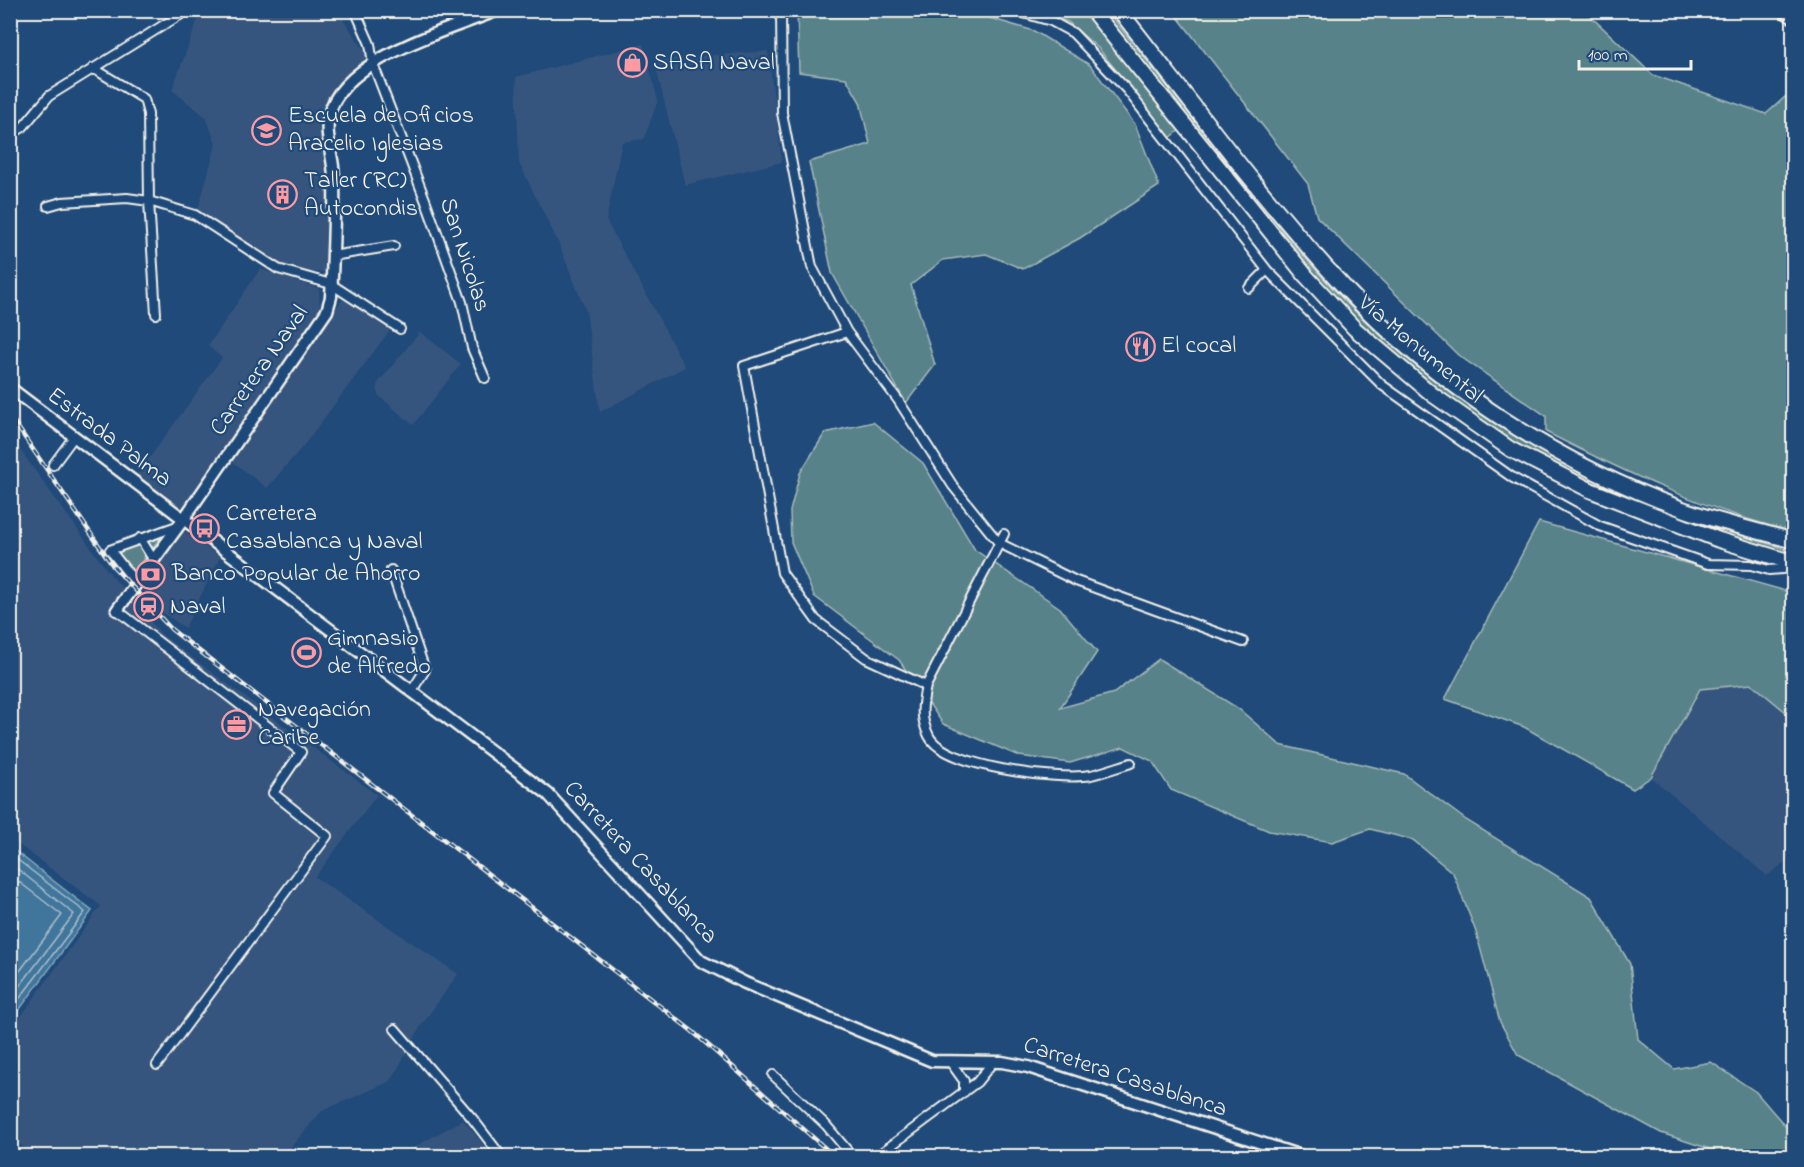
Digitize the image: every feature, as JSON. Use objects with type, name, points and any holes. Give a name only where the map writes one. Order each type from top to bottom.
[{"type":"highway","name":"Vía Monumental","points":[[1092,10],[1305,276],[1355,329],[1424,388],[1510,448],[1590,490],[1712,538],[1794,564]]},
{"type":"highway","name":"Vía Monumental","points":[[1119,10],[1274,205],[1346,289],[1449,380],[1496,414],[1546,444],[1647,495],[1681,509],[1794,541]]},
{"type":"main road","name":"Carretera Naval","points":[[117,610],[135,582],[181,523],[327,311],[331,284],[334,177],[329,114],[344,87],[388,55],[498,10]]},
{"type":"main road","name":"Estrada Palma","points":[[10,388],[181,523]]},
{"type":"main road","name":"Carretera Casablanca","points":[[181,523],[548,794],[701,961],[745,983],[921,1056],[951,1063],[993,1062],[1028,1067],[1287,1155],[1301,1156]]},
{"type":"street","points":[[10,135],[23,127],[49,96],[188,10]]},
{"type":"street","name":"San Nicolas","points":[[355,10],[370,44],[373,64],[462,302],[472,348],[485,378]]},
{"type":"street","points":[[781,10],[782,113],[812,267],[847,332],[898,400],[953,486],[999,543],[1076,581],[1243,642]]},
{"type":"street","points":[[1013,10],[1051,21],[1072,33],[1127,90],[1267,270],[1382,385],[1513,478],[1600,526],[1708,564],[1741,564],[1769,570],[1783,569],[1794,564]]},
{"type":"street","points":[[1780,10],[1794,20]]},
{"type":"street","points":[[93,68],[144,99],[148,114],[149,201],[156,314]]},
{"type":"street","points":[[48,206],[105,199],[149,201],[195,215],[278,269],[331,284],[400,329]]},
{"type":"street","points":[[332,256],[394,246]]},
{"type":"street","points":[[1249,288],[1267,270]]},
{"type":"street","points":[[847,332],[744,366],[782,573],[816,620],[866,658],[926,686]]},
{"type":"street","points":[[53,465],[73,438]]},
{"type":"street","points":[[135,582],[110,549],[181,523]]},
{"type":"street","points":[[1004,534],[926,686],[921,711],[930,738],[961,759],[1017,773],[1089,775],[1131,763]]},
{"type":"street","points":[[140,538],[153,559]]},
{"type":"street","points":[[391,570],[425,670],[411,692]]},
{"type":"street","points":[[117,610],[301,752],[273,793],[327,836],[157,1065]]},
{"type":"street","points":[[395,1029],[472,1118],[501,1156]]},
{"type":"street","points":[[877,1156],[977,1082],[993,1062]]},
{"type":"street","points":[[951,1063],[964,1081],[964,1092]]},
{"type":"street","points":[[772,1075],[826,1125],[852,1156]]},
{"type":"shaded area","name":"Escuela de Oficios Aracelio Iglesias","points":[[334,10],[340,15],[369,57],[345,76],[330,95],[322,113],[329,191],[326,272],[299,272],[263,256],[198,210],[216,144],[206,117],[172,90],[201,11]]},
{"type":"shaded area","points":[[643,44],[658,100],[644,139],[622,142],[606,220],[685,367],[600,412],[586,311],[558,242],[519,163],[516,77]]},
{"type":"shaded area","points":[[768,51],[782,162],[685,185],[654,60]]},
{"type":"shaded area","points":[[260,269],[319,289],[320,308],[183,509],[137,475],[222,358],[208,346]]},
{"type":"shaded area","points":[[342,300],[350,301],[391,329],[304,445],[267,488],[229,459]]},
{"type":"shaded area","points":[[420,332],[461,364],[413,425],[378,395],[377,384]]},
{"type":"shaded area","points":[[10,436],[107,570],[162,635],[377,795],[315,877],[458,974],[421,1026],[391,1081],[322,1111],[283,1156],[35,1156],[11,1138],[11,1030],[101,906],[11,839]]},
{"type":"shaded area","points":[[182,530],[220,557],[185,628],[157,609],[140,587]]},
{"type":"shaded area","points":[[1752,684],[1793,718],[1793,856],[1767,876],[1651,777],[1700,689]]},
{"type":"shaded area","points":[[463,1120],[493,1156],[398,1156]]},
{"type":"green space","points":[[797,11],[966,11],[1034,31],[1090,65],[1135,124],[1159,186],[1080,238],[1023,269],[986,254],[943,260],[911,285],[935,365],[906,403],[832,273],[809,162],[870,144],[860,102],[846,78],[799,72]]},
{"type":"green space","points":[[1033,11],[1083,11],[1180,130],[1170,138],[1099,49],[1068,22]]},
{"type":"green space","points":[[1099,11],[1107,11],[1315,269],[1362,318],[1409,359],[1458,397],[1510,431],[1563,461],[1676,512],[1793,551],[1793,559],[1737,541],[1604,490],[1545,461],[1504,438],[1395,357],[1326,290]]},
{"type":"green space","points":[[1173,11],[1585,11],[1653,75],[1766,114],[1793,90],[1793,532],[1698,502],[1606,462],[1546,432],[1546,416],[1458,355],[1317,217],[1308,184]]},
{"type":"green space","points":[[873,422],[923,463],[975,550],[1060,608],[1097,652],[1060,708],[1114,693],[1159,659],[1239,709],[1280,745],[1404,774],[1466,820],[1591,897],[1630,964],[1638,1039],[1674,1069],[1711,1062],[1756,1092],[1793,1135],[1793,1156],[1731,1156],[1661,1133],[1518,1055],[1500,1022],[1476,932],[1453,873],[1413,840],[1370,829],[1332,842],[1269,831],[1171,790],[1152,761],[1123,747],[1070,763],[1019,756],[943,724],[899,660],[814,596],[791,542],[790,511],[800,473],[825,433]]},
{"type":"green space","points":[[1539,522],[1793,593],[1793,718],[1752,684],[1700,689],[1651,777],[1633,789],[1524,727],[1445,699]]},
{"type":"green space","points":[[163,534],[133,573],[117,552]]},
{"type":"water","points":[[10,847],[92,911],[11,1021],[10,1021]]},
{"type":"railway","points":[[10,416],[113,566],[172,630],[692,1031],[834,1156]]},
{"type":"place","name":"SASA Naval","points":[[632,63]]},
{"type":"place","name":"Escuela de Oficios Aracelio Iglesias","points":[[267,130]]},
{"type":"place","name":"Taller (RC) Autocondis","points":[[283,195]]},
{"type":"place","name":"El cocal","points":[[1140,346]]},
{"type":"place","name":"Carretera Casablanca y Naval","points":[[205,528]]},
{"type":"place","name":"Banco Popular de Ahorro","points":[[151,574]]},
{"type":"place","name":"Naval","points":[[149,607]]},
{"type":"place","name":"Gimnasio de Alfredo","points":[[306,653]]},
{"type":"place","name":"Navegación Caribe","points":[[237,724]]}]
